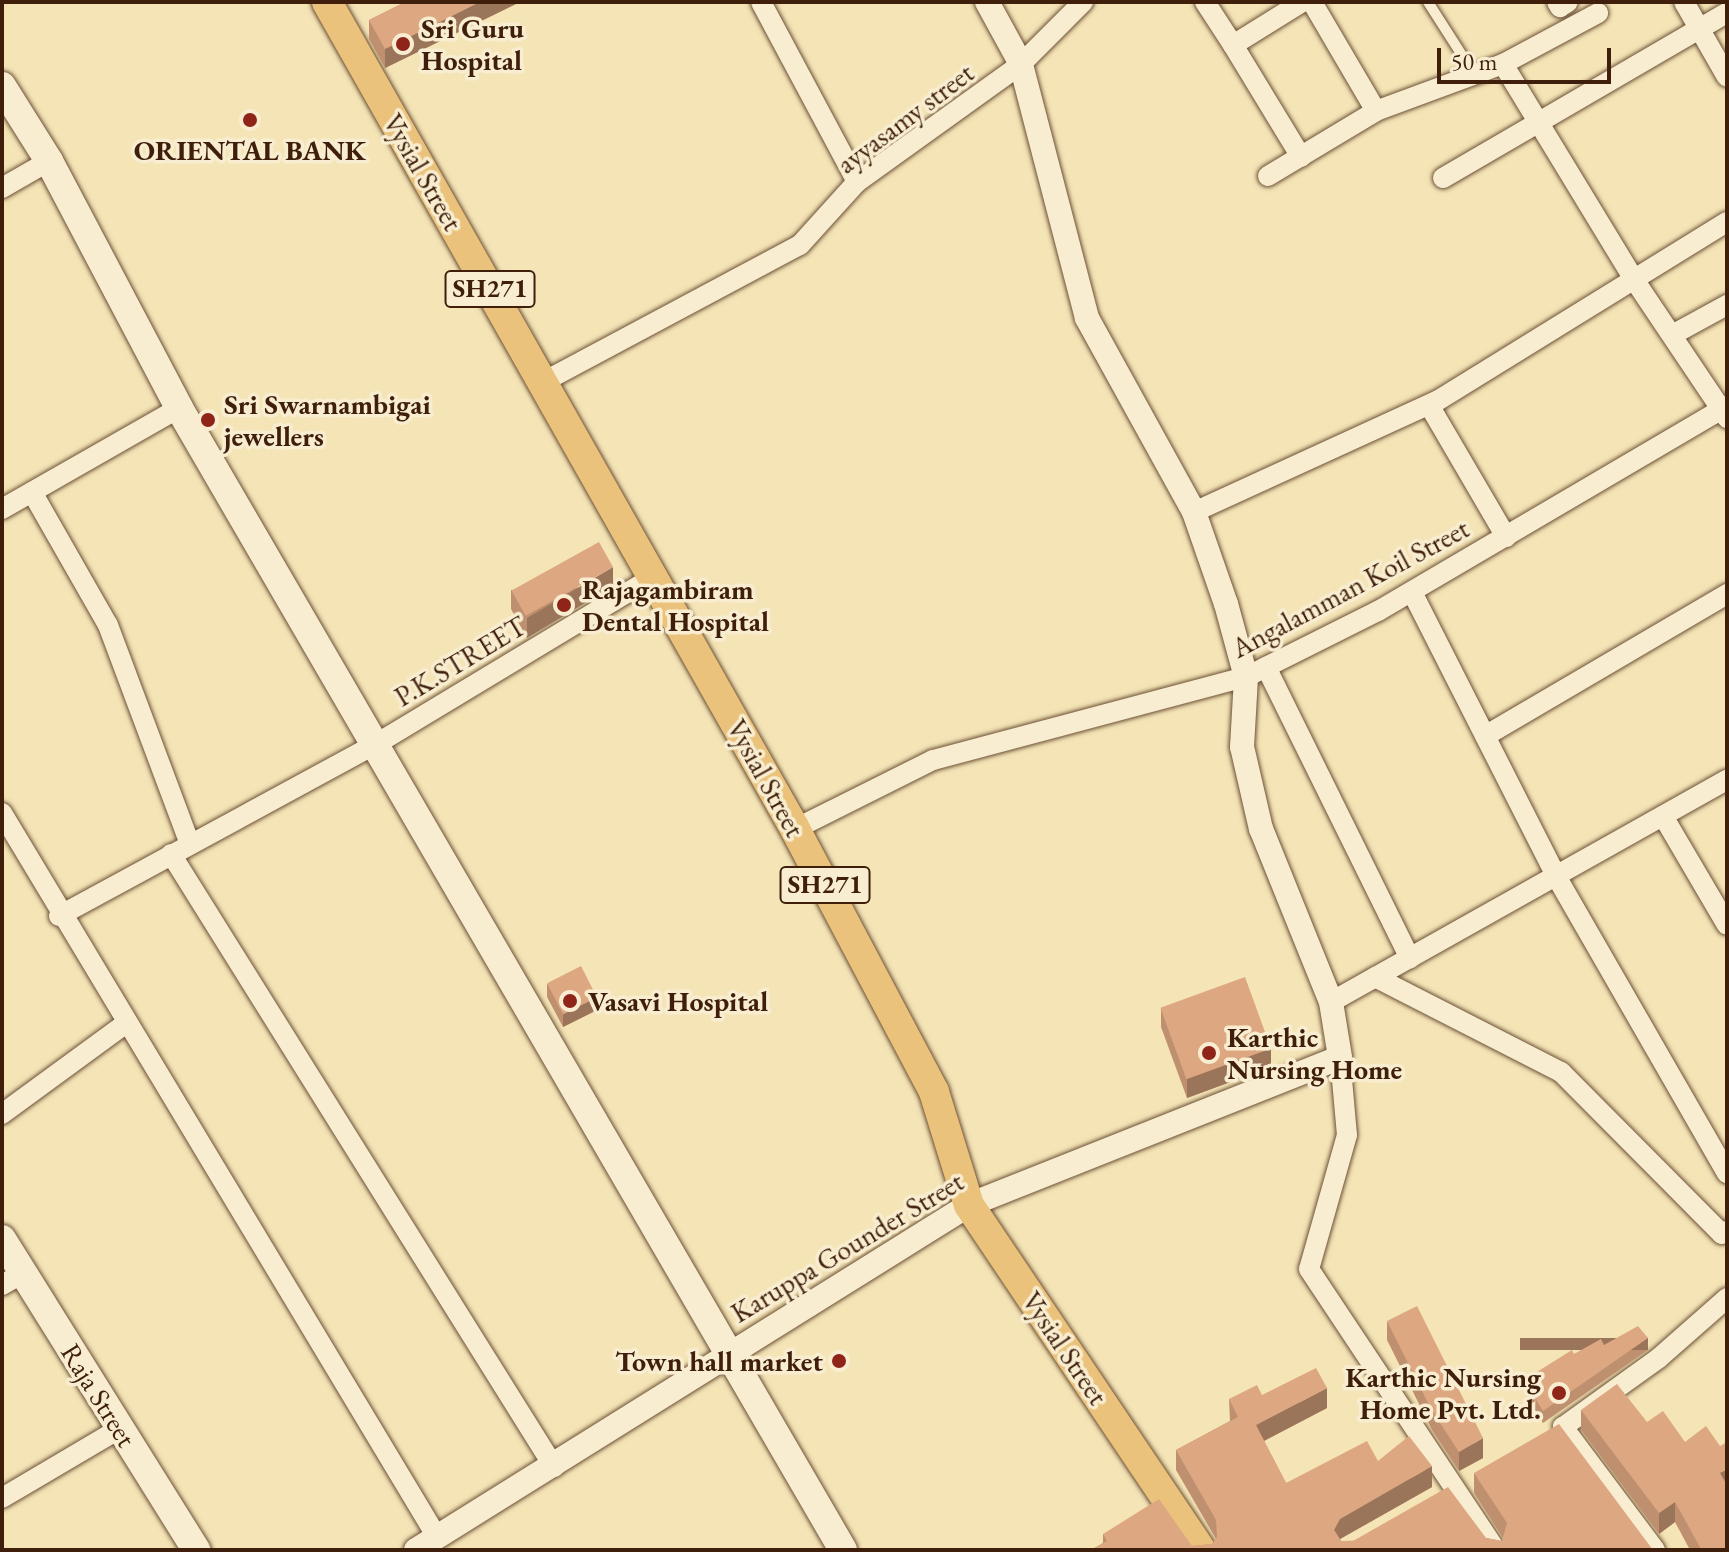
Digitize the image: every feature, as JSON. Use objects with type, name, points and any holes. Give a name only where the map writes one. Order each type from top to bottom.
[{"type":"main road","name":"Vysial Street","points":[[327,2],[795,829],[934,1092],[969,1205],[1201,1550]]},
{"type":"main road","points":[[2,86],[49,161],[179,408],[378,743],[843,1550]]},
{"type":"main road","name":"Raja Street","points":[[2,1239],[13,1279],[119,1429],[196,1550]]},
{"type":"street","points":[[761,2],[857,182]]},
{"type":"street","points":[[987,2],[1021,64],[1087,318],[1194,512],[1256,672],[1410,958]]},
{"type":"street","name":"ayyasamy street","points":[[543,382],[800,245],[857,182],[1021,64],[1083,2]]},
{"type":"street","points":[[1205,2],[1301,157]]},
{"type":"street","points":[[1233,45],[1302,2]]},
{"type":"street","points":[[1312,2],[1376,111]]},
{"type":"street","points":[[1557,2],[1560,7],[1568,2]]},
{"type":"street","points":[[1684,2],[1727,77]]},
{"type":"street","points":[[1268,176],[1376,111],[1503,64],[1598,13]]},
{"type":"street","points":[[1443,178],[1727,13]]},
{"type":"street","points":[[1503,64],[1633,278],[1725,411]]},
{"type":"street","points":[[2,188],[49,161]]},
{"type":"street","points":[[1194,512],[1429,405],[1727,222]]},
{"type":"street","points":[[1672,335],[1727,305]]},
{"type":"street","points":[[1429,405],[1506,537]]},
{"type":"street","points":[[2,509],[179,408]]},
{"type":"street","name":"Angalamman Koil Street","points":[[795,829],[933,760],[1256,672],[1412,592],[1725,411]]},
{"type":"street","points":[[32,492],[108,625],[190,844]]},
{"type":"street","name":"P.K.STREET","points":[[59,916],[378,743],[653,577]]},
{"type":"street","points":[[1412,592],[1556,876],[1727,1173]]},
{"type":"street","points":[[1485,736],[1727,594]]},
{"type":"street","points":[[1256,672],[1242,747],[1261,829],[1331,1002],[1347,1135],[1309,1269],[1496,1550]]},
{"type":"street","points":[[1331,1002],[1727,780]]},
{"type":"street","points":[[2,813],[59,916],[125,1024],[426,1543]]},
{"type":"street","points":[[1663,816],[1727,925]]},
{"type":"street","points":[[171,854],[554,1467]]},
{"type":"street","points":[[1375,977],[1561,1072],[1725,1235]]},
{"type":"street","points":[[2,1114],[125,1024]]},
{"type":"street","name":"Karuppa Gounder Street","points":[[426,1543],[554,1467],[731,1351],[969,1205],[1340,1057]]},
{"type":"street","points":[[1655,1550],[1556,1431],[1659,1358],[1727,1298]]},
{"type":"street","points":[[2,1498],[119,1429]]},
{"type":"lane","points":[[1428,2],[1475,75]]},
{"type":"building","points":[[405,2],[480,2],[385,49],[369,20]]},
{"type":"building","points":[[599,542],[613,567],[526,616],[512,590]]},
{"type":"building","points":[[581,966],[597,997],[563,1014],[547,983]]},
{"type":"building","points":[[1245,977],[1271,1048],[1186,1079],[1160,1008]]},
{"type":"building","points":[[1417,1306],[1483,1438],[1459,1452],[1432,1411],[1387,1321]]},
{"type":"building","points":[[1638,1326],[1648,1338],[1543,1411],[1524,1380],[1572,1350],[1574,1354],[1601,1339],[1604,1345]]},
{"type":"building","points":[[1316,1368],[1327,1388],[1256,1425],[1286,1483],[1367,1441],[1378,1461],[1409,1436],[1432,1466],[1340,1519],[1334,1530],[1341,1541],[1353,1541],[1448,1487],[1486,1538],[1502,1541],[1507,1523],[1474,1473],[1559,1424],[1653,1550],[1091,1550],[1107,1541],[1103,1534],[1159,1499],[1192,1546],[1212,1544],[1217,1537],[1216,1520],[1176,1450],[1238,1417],[1229,1399],[1257,1385],[1262,1395]]},
{"type":"building","points":[[1617,1384],[1647,1422],[1663,1411],[1685,1442],[1706,1426],[1720,1446],[1727,1442],[1727,1469],[1720,1473],[1727,1485],[1727,1550],[1699,1550],[1675,1502],[1659,1513],[1581,1410]]},
{"type":"place","name":"Sri Guru Hospital","points":[[403,44]]},
{"type":"place","name":"ORIENTAL BANK","points":[[250,120]]},
{"type":"place","name":"Sri Swarnambigai jewellers","points":[[208,420]]},
{"type":"place","name":"Rajagambiram Dental Hospital","points":[[564,605]]},
{"type":"place","name":"Vasavi Hospital","points":[[570,1001]]},
{"type":"place","name":"Karthic Nursing Home","points":[[1209,1053]]},
{"type":"place","name":"Town hall market","points":[[839,1361]]},
{"type":"place","name":"Karthic Nursing Home Pvt. Ltd.","points":[[1559,1393]]}]
